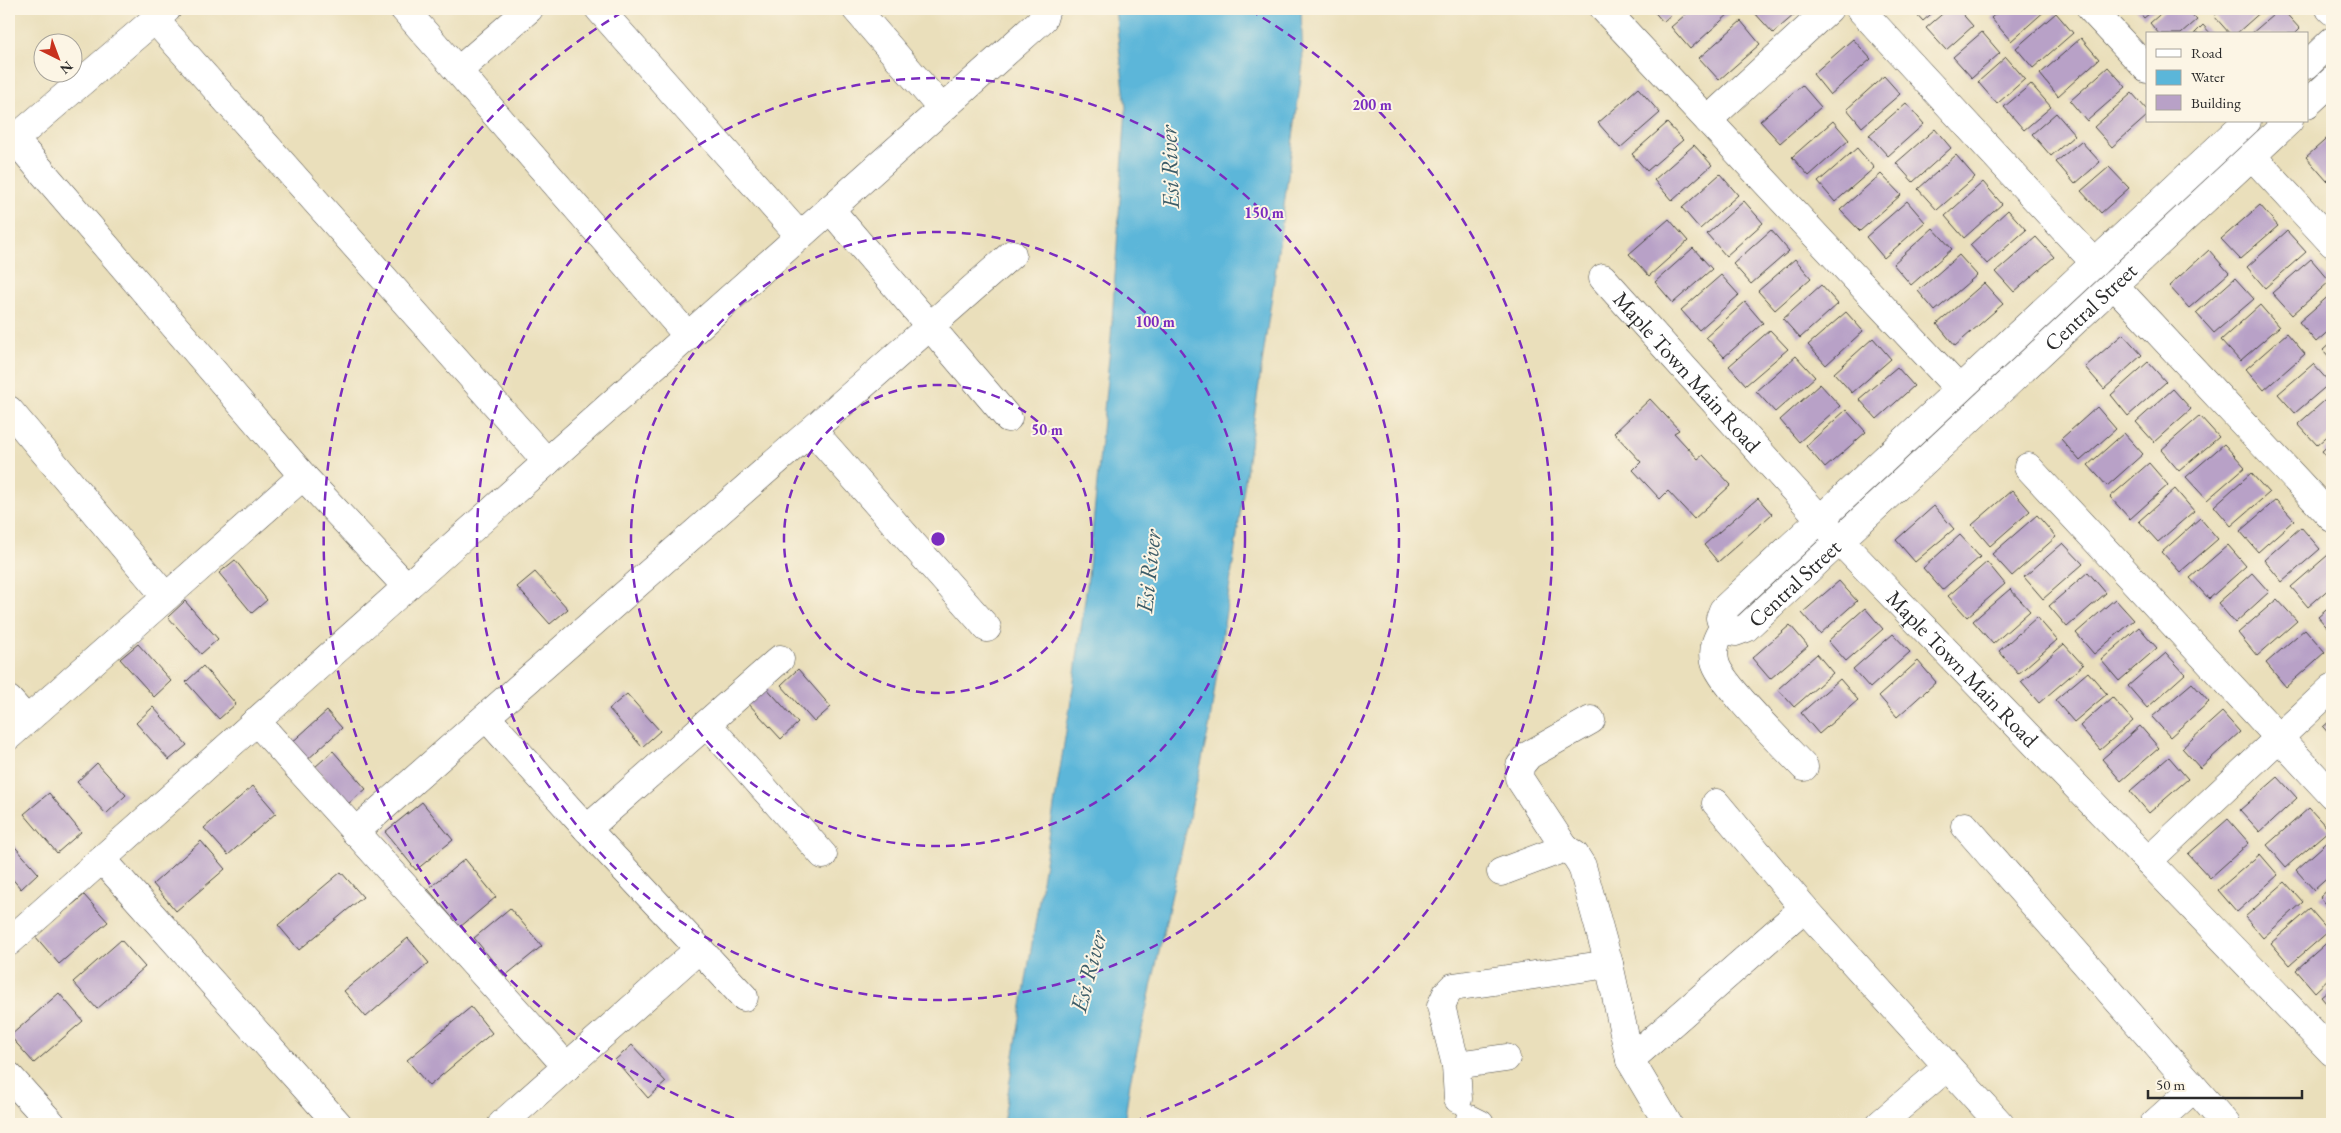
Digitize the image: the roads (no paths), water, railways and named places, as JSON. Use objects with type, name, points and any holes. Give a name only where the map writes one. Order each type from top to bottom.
[{"type":"street","points":[[404,9],[688,336]]},
{"type":"street","points":[[458,71],[529,9]]},
{"type":"street","points":[[599,9],[800,236]]},
{"type":"street","points":[[856,9],[942,109]]},
{"type":"street","points":[[9,942],[1043,19],[1046,9]]},
{"type":"street","points":[[1604,9],[1959,390]]},
{"type":"street","points":[[1708,120],[1829,9]]},
{"type":"street","points":[[1860,9],[2095,263]]},
{"type":"street","points":[[2091,9],[2146,68]]},
{"type":"street","points":[[407,587],[303,476],[11,139],[161,14],[547,462]]},
{"type":"street","points":[[2308,64],[2332,41]]},
{"type":"street","points":[[2308,103],[2332,81]]},
{"type":"street","name":"Central Street","points":[[2246,122],[1723,610],[1720,618],[1723,628],[1735,632],[1746,628],[2288,122]]},
{"type":"street","points":[[2252,156],[2332,243]]},
{"type":"street","points":[[2157,205],[2177,226]]},
{"type":"street","points":[[830,209],[1008,418]]},
{"type":"street","points":[[354,832],[487,718],[1012,254]]},
{"type":"street","name":"Maple Town Main Road","points":[[1603,278],[1840,541],[2332,1052]]},
{"type":"street","points":[[2114,285],[2332,518]]},
{"type":"street","points":[[2036,319],[2055,341]]},
{"type":"street","points":[[9,410],[166,597]]},
{"type":"street","points":[[813,431],[988,628]]},
{"type":"street","points":[[2028,468],[2332,795]]},
{"type":"street","points":[[9,700],[18,728],[303,476]]},
{"type":"street","points":[[1723,628],[1715,641],[1714,662],[1726,682],[1804,767]]},
{"type":"street","points":[[587,829],[780,659]]},
{"type":"street","points":[[2148,862],[2332,688]]},
{"type":"street","points":[[487,718],[587,829],[744,997]]},
{"type":"street","points":[[1591,720],[1529,755],[1520,766],[1519,778],[1565,848],[1575,855],[1582,866],[1609,964],[1630,1060],[1668,1124]]},
{"type":"street","points":[[256,721],[567,1067]]},
{"type":"street","points":[[707,724],[823,855]]},
{"type":"street","points":[[1716,803],[1804,908],[2000,1124]]},
{"type":"street","points":[[1965,826],[2226,1124]]},
{"type":"street","points":[[1501,872],[1565,848]]},
{"type":"street","points":[[102,859],[338,1124]]},
{"type":"street","points":[[1630,1060],[1804,908]]},
{"type":"street","points":[[502,1124],[699,949]]},
{"type":"street","points":[[1469,1114],[1442,1006],[1447,993],[1453,987],[1609,964]]},
{"type":"street","points":[[1456,1065],[1506,1058]]},
{"type":"street","points":[[1880,1124],[1947,1067]]},
{"type":"street","points":[[9,1076],[52,1124]]},
{"type":"street","points":[[2154,1124],[2194,1088]]},
{"type":"street","points":[[9,1103],[28,1124]]},
{"type":"water","name":"Esi River","points":[[1115,9],[1301,9],[1303,63],[1274,281],[1209,728],[1130,1082],[1124,1124],[1003,1124],[1073,688],[1088,577],[1111,337],[1126,108]]}]
